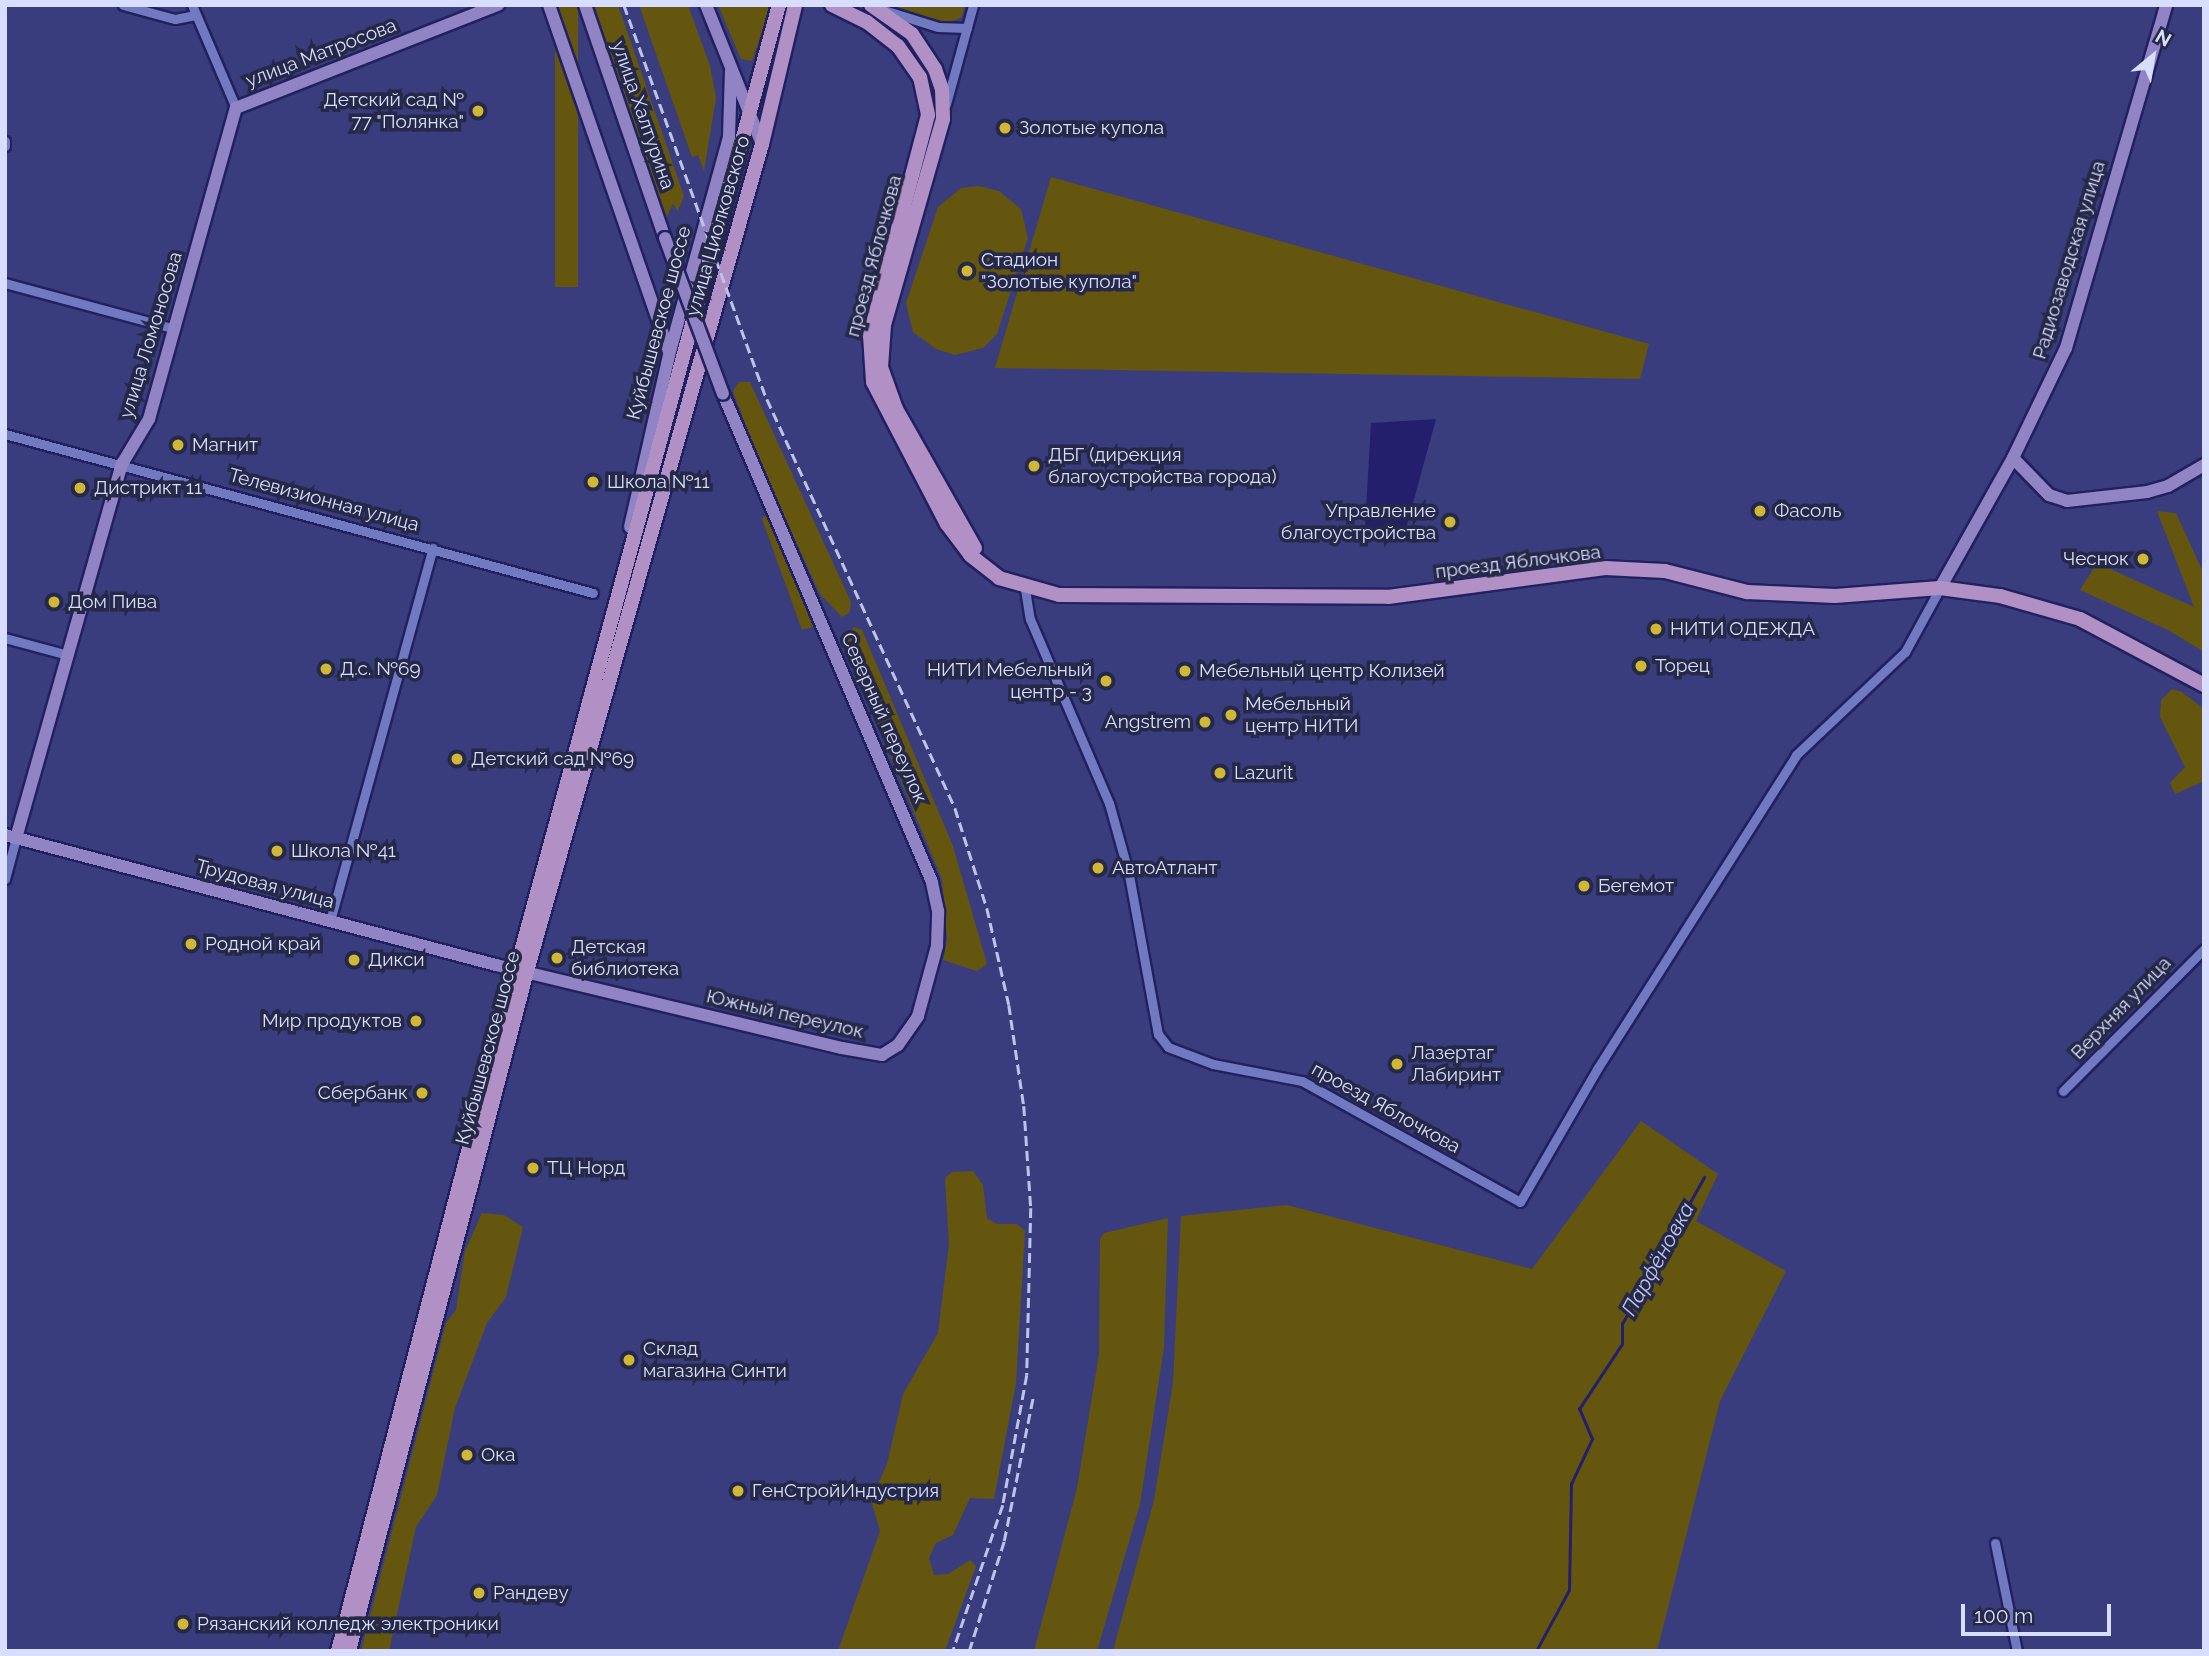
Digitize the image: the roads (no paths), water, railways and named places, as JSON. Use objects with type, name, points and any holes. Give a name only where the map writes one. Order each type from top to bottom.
[{"type":"main road","name":"улица Циолковского","points":[[656,451],[779,5]]},
{"type":"main road","name":"улица Циолковского","points":[[672,456],[762,144],[795,5]]},
{"type":"main road","name":"проезд Яблочкова","points":[[832,5],[867,22],[898,46],[920,76],[928,115],[870,335],[873,382],[885,411],[957,539],[981,566],[1025,589],[1059,596],[1388,597],[1605,568],[1665,571],[1747,592],[1835,596],[1940,587],[2000,596],[2080,619],[2204,685]]},
{"type":"main road","name":"проезд Яблочкова","points":[[874,7],[897,21],[925,50],[942,89],[943,120],[884,325],[881,367],[896,409],[961,527],[976,549],[1025,589]]},
{"type":"main road","name":"Куйбышевское шоссе","points":[[349,1651],[619,585],[656,451]]},
{"type":"main road","name":"Куйбышевское шоссе","points":[[338,1651],[522,970],[672,456]]},
{"type":"street","points":[[123,5],[175,19],[196,15]]},
{"type":"street","points":[[192,5],[236,108]]},
{"type":"street","name":"улица Матросова","points":[[236,108],[498,5]]},
{"type":"street","points":[[549,5],[669,355]]},
{"type":"street","name":"улица Халтурина","points":[[585,5],[665,238],[723,394]]},
{"type":"street","points":[[706,5],[762,144]]},
{"type":"street","name":"проезд Яблочкова","points":[[943,120],[973,5]]},
{"type":"street","name":"Радиозаводская улица","points":[[1940,587],[2013,458],[2066,348],[2166,5]]},
{"type":"street","name":"проезд Яблочкова","points":[[874,7],[939,27],[967,28]]},
{"type":"street","name":"Куйбышевское шоссе","points":[[619,585],[669,355],[729,137],[731,71]]},
{"type":"street","name":"улица Ломоносова","points":[[5,879],[11,837],[68,655],[122,464],[149,418],[236,108]]},
{"type":"street","points":[[5,284],[175,329]]},
{"type":"street","name":"Северный переулок","points":[[723,394],[932,882],[938,911],[933,966],[911,1031],[882,1055]]},
{"type":"street","name":"Телевизионная улица","points":[[5,434],[593,593]]},
{"type":"street","points":[[2013,458],[2049,495],[2067,501],[2147,492],[2168,486],[2204,464]]},
{"type":"street","points":[[331,921],[433,548]]},
{"type":"street","name":"проезд Яблочкова","points":[[1025,589],[1030,620],[1109,803],[1129,875],[1158,1034],[1168,1047],[1213,1065],[1302,1081],[1520,1202],[1597,1069],[1796,755],[1905,652],[1940,587]]},
{"type":"street","points":[[5,638],[68,655]]},
{"type":"street","name":"Трудовая улица","points":[[11,837],[522,970]]},
{"type":"street","name":"Верхняя улица","points":[[2063,1091],[2204,949]]},
{"type":"street","name":"Южный переулок","points":[[522,970],[882,1055]]},
{"type":"street","points":[[1995,1543],[2017,1651]]},
{"type":"waterway","name":"Парфёновка","points":[[1536,1651],[1569,1590],[1571,1484],[1592,1439],[1579,1409],[1622,1344],[1622,1324],[1704,1177]]},
{"type":"railway","points":[[624,5],[767,399],[955,808],[987,908],[1009,1005],[1024,1106],[1031,1208],[1027,1375],[1003,1505],[953,1651]]},
{"type":"railway","points":[[969,1651],[1004,1541],[1033,1397]]},
{"type":"place","name":"Детский сад № 77 \"Полянка\"","points":[[478,111]]},
{"type":"place","name":"Золотые купола","points":[[1005,128]]},
{"type":"place","name":"Стадион \"Золотые купола\"","points":[[967,271]]},
{"type":"place","name":"Магнит","points":[[178,445]]},
{"type":"place","name":"ДБГ (дирекция благоустройства города)","points":[[1034,466]]},
{"type":"place","name":"Школа №11","points":[[593,482]]},
{"type":"place","name":"Дистрикт 11","points":[[80,488]]},
{"type":"place","name":"Фасоль","points":[[1760,511]]},
{"type":"place","name":"Управление благоустройства","points":[[1450,522]]},
{"type":"place","name":"Чеснок","points":[[2143,559]]},
{"type":"place","name":"Дом Пива","points":[[54,602]]},
{"type":"place","name":"НИТИ ОДЕЖДА","points":[[1656,629]]},
{"type":"place","name":"Торец","points":[[1641,666]]},
{"type":"place","name":"Д.с. №69","points":[[326,669]]},
{"type":"place","name":"Мебельный центр Колизей","points":[[1185,671]]},
{"type":"place","name":"НИТИ Мебельный центр - 3","points":[[1106,681]]},
{"type":"place","name":"Мебельный центр НИТИ","points":[[1231,715]]},
{"type":"place","name":"Angstrem","points":[[1205,722]]},
{"type":"place","name":"Детский сад №69","points":[[457,759]]},
{"type":"place","name":"Lazurit","points":[[1220,773]]},
{"type":"place","name":"Школа №41","points":[[277,851]]},
{"type":"place","name":"АвтоАтлант","points":[[1098,868]]},
{"type":"place","name":"Бегемот","points":[[1584,886]]},
{"type":"place","name":"Родной край","points":[[191,944]]},
{"type":"place","name":"Детская библиотека","points":[[557,958]]},
{"type":"place","name":"Дикси","points":[[354,960]]},
{"type":"place","name":"Мир продуктов","points":[[416,1021]]},
{"type":"place","name":"Лазертаг Лабиринт","points":[[1397,1064]]},
{"type":"place","name":"Сбербанк","points":[[422,1093]]},
{"type":"place","name":"ТЦ Норд","points":[[533,1168]]},
{"type":"place","name":"Склад магазина Синти","points":[[629,1360]]},
{"type":"place","name":"Ока","points":[[467,1455]]},
{"type":"place","name":"ГенСтройИндустрия","points":[[738,1491]]},
{"type":"place","name":"Рандеву","points":[[479,1593]]},
{"type":"place","name":"Рязанский колледж электроники","points":[[183,1624]]}]
